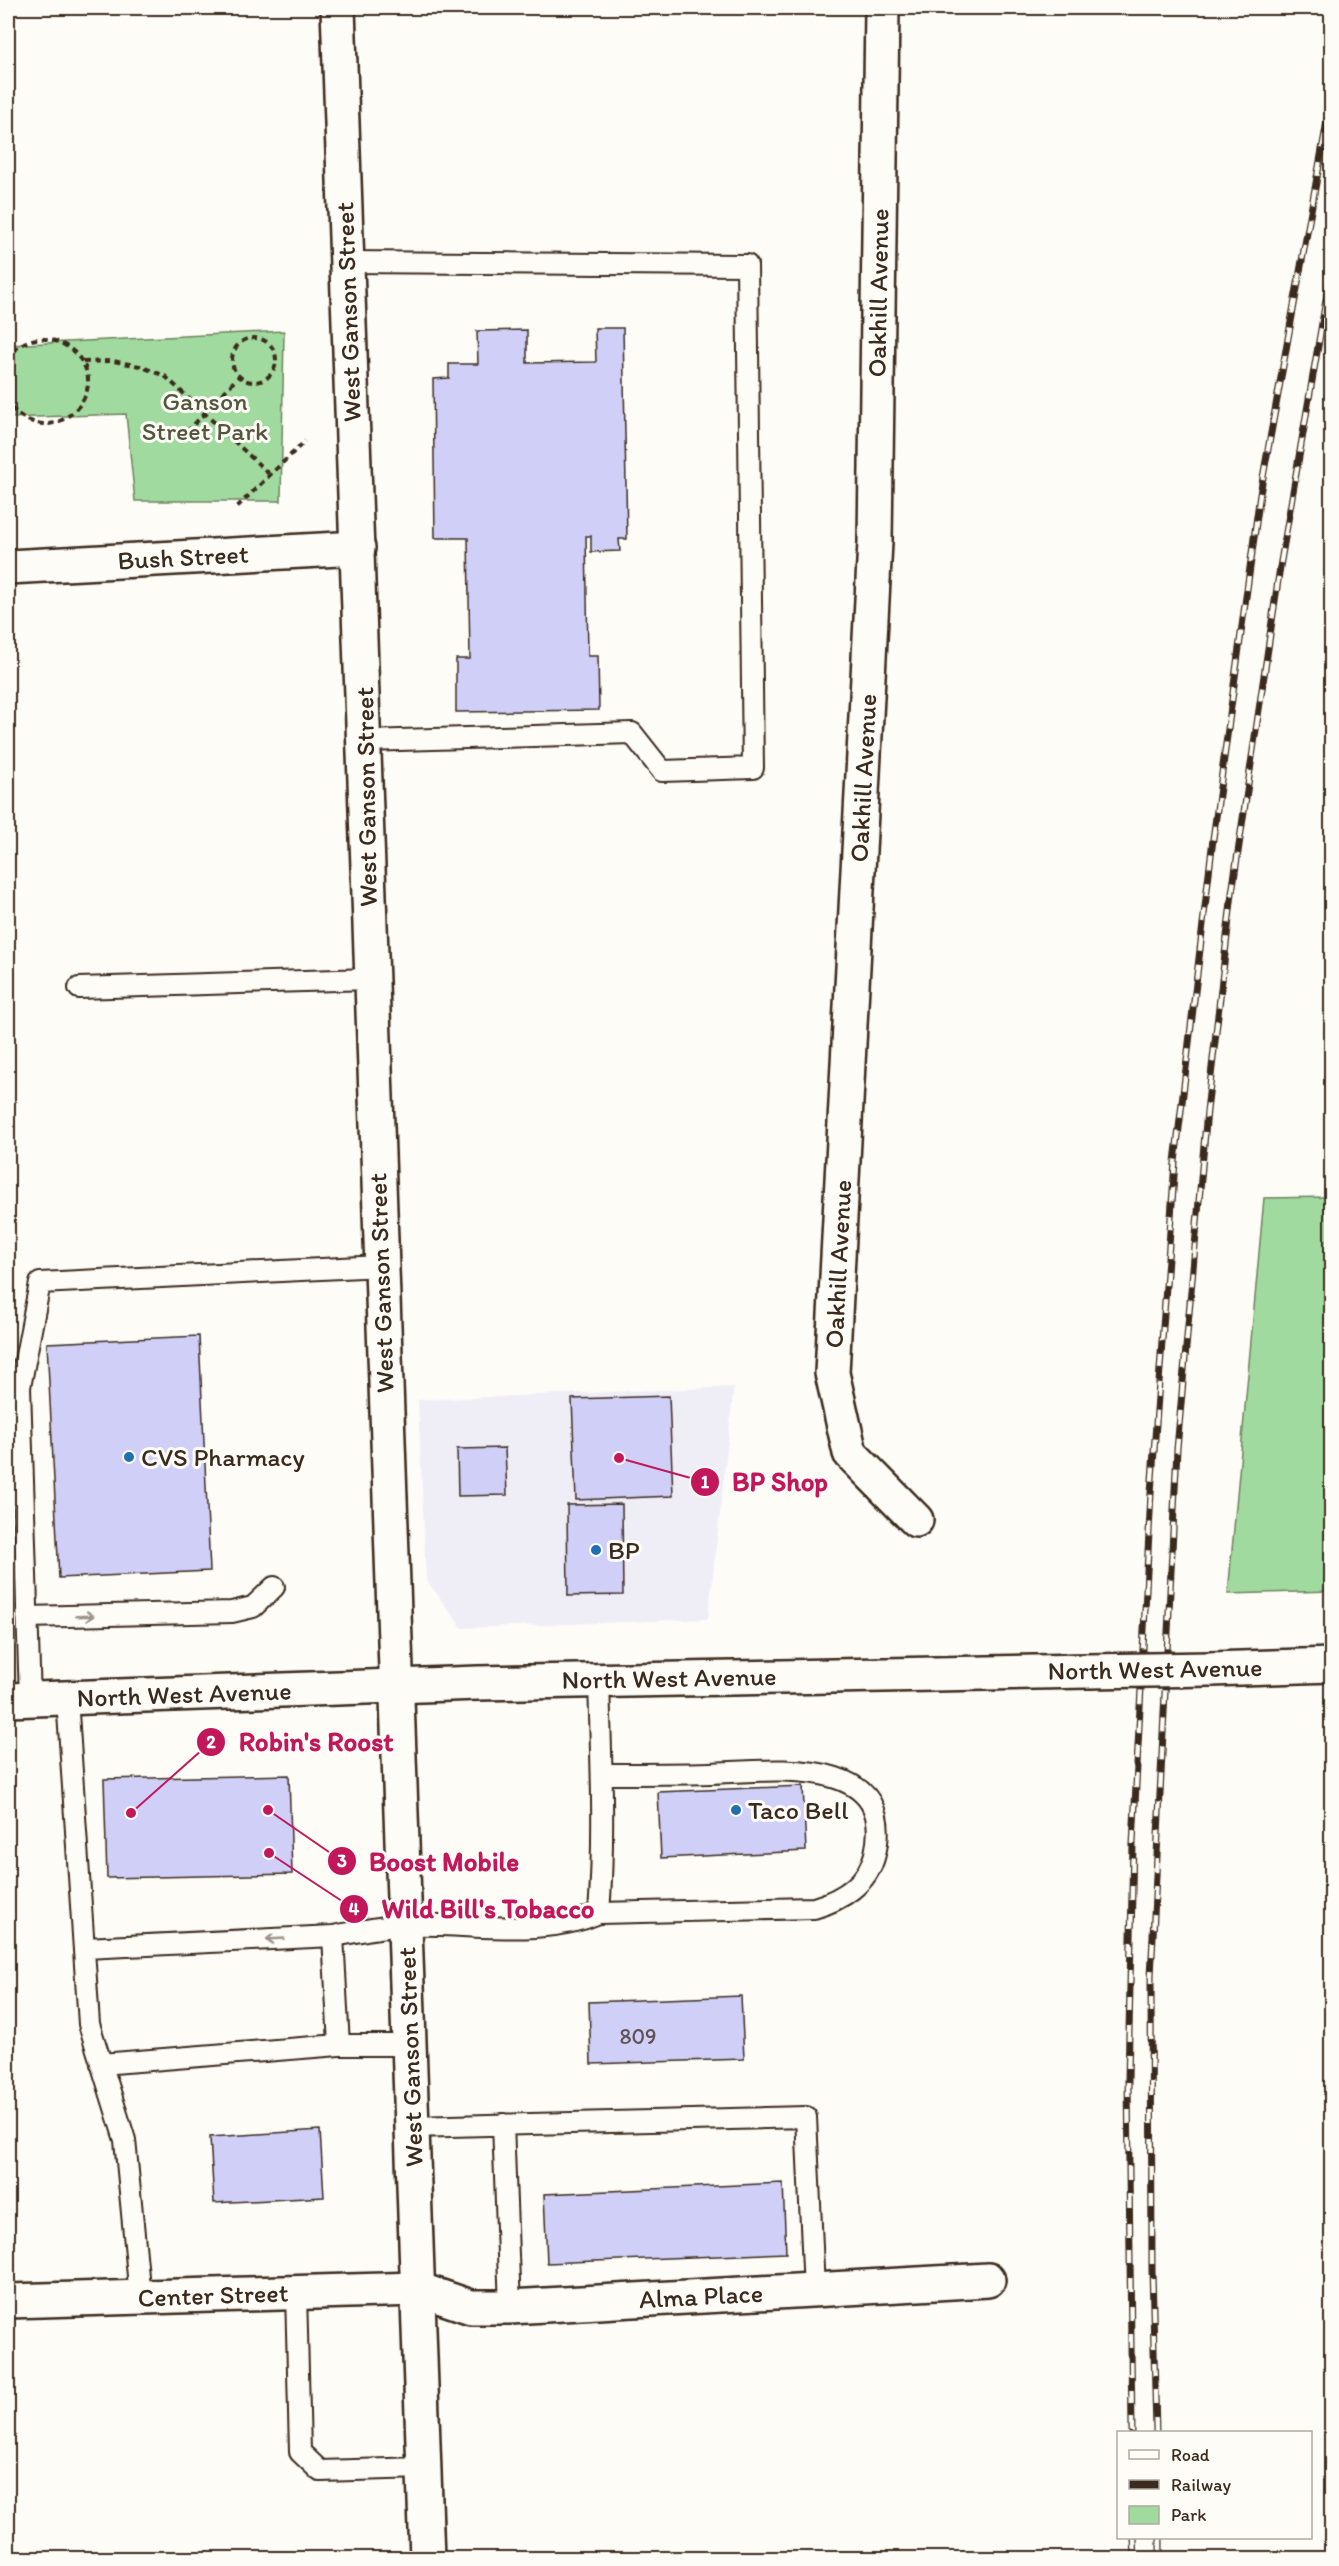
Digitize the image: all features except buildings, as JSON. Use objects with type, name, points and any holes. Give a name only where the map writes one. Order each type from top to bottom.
[{"type":"street","name":"West Ganson Street","points":[[338,8],[366,741],[370,979],[427,2559]]},
{"type":"street","name":"Oakhill Avenue","points":[[882,8],[875,542],[832,1373],[850,1454],[916,1520]]},
{"type":"street","name":"Bush Street","points":[[8,567],[357,548]]},
{"type":"street","name":"North West Avenue","points":[[19,1700],[599,1680],[1332,1665]]},
{"type":"street","name":"Alma Place","points":[[418,2289],[471,2307],[510,2307],[988,2280]]},
{"type":"street","name":"Center Street","points":[[8,2301],[418,2289]]},
{"type":"lane","points":[[346,262],[747,265],[753,768],[662,771],[633,733],[366,741]]},
{"type":"lane","points":[[79,988],[370,979]]},
{"type":"lane","points":[[19,1700],[27,1617],[20,1387],[40,1283],[381,1266]]},
{"type":"lane","points":[[27,1617],[232,1612],[253,1607],[274,1587]]},
{"type":"lane","points":[[599,1680],[603,1863],[599,1913]]},
{"type":"lane","points":[[67,1698],[89,2024],[125,2140],[140,2297]]},
{"type":"lane","points":[[85,1948],[333,1936],[405,1924],[525,1927],[576,1923],[599,1913],[814,1908],[837,1901],[856,1887],[873,1863],[879,1838],[876,1810],[858,1789],[840,1778],[806,1770],[602,1774]]},
{"type":"lane","points":[[333,1936],[339,2045]]},
{"type":"lane","points":[[101,2064],[339,2045],[409,2045]]},
{"type":"lane","points":[[412,2127],[806,2117],[814,2290]]},
{"type":"lane","points":[[503,2124],[510,2307]]},
{"type":"lane","points":[[296,2292],[300,2451],[320,2471],[423,2468]]},
{"type":"path","points":[[256,337],[270,344],[276,356],[276,363],[270,375],[258,382],[245,380],[239,375],[234,369],[233,354],[241,342],[256,337]]},
{"type":"path","points":[[8,360],[21,345],[35,339],[49,338],[63,342],[75,350],[83,362],[87,390],[77,408],[61,421],[47,424],[33,423],[21,417],[8,402]]},
{"type":"path","points":[[83,362],[113,361],[140,366],[165,376],[270,475]]},
{"type":"path","points":[[187,432],[239,375]]},
{"type":"path","points":[[237,507],[304,441]]},
{"type":"shaded area","points":[[734,1387],[708,1619],[462,1628],[426,1579],[418,1400]]},
{"type":"green space","name":"Ganson Street Park","points":[[284,331],[281,501],[135,501],[126,414],[8,418],[8,345]]},
{"type":"green space","points":[[1331,1197],[1331,1591],[1228,1594],[1264,1198]]},
{"type":"railway","points":[[1132,2431],[1128,2080],[1133,1844],[1151,1493],[1175,1162],[1213,839],[1260,494],[1332,94]]},
{"type":"railway","points":[[1156,2431],[1152,2269],[1151,1977],[1177,1449],[1207,1111],[1232,893],[1280,567],[1332,265]]},
{"type":"railway","points":[[1134,2539],[1135,2558]]},
{"type":"railway","points":[[1160,2539],[1160,2558]]},
{"type":"place","name":"CVS Pharmacy","points":[[129,1457]]},
{"type":"place","name":"BP Shop","points":[[619,1458]]},
{"type":"place","name":"BP","points":[[596,1550]]},
{"type":"place","name":"Boost Mobile","points":[[268,1810]]},
{"type":"place","name":"Taco Bell","points":[[736,1810]]},
{"type":"place","name":"Robin's Roost","points":[[131,1813]]},
{"type":"place","name":"Wild Bill's Tobacco","points":[[269,1853]]}]
